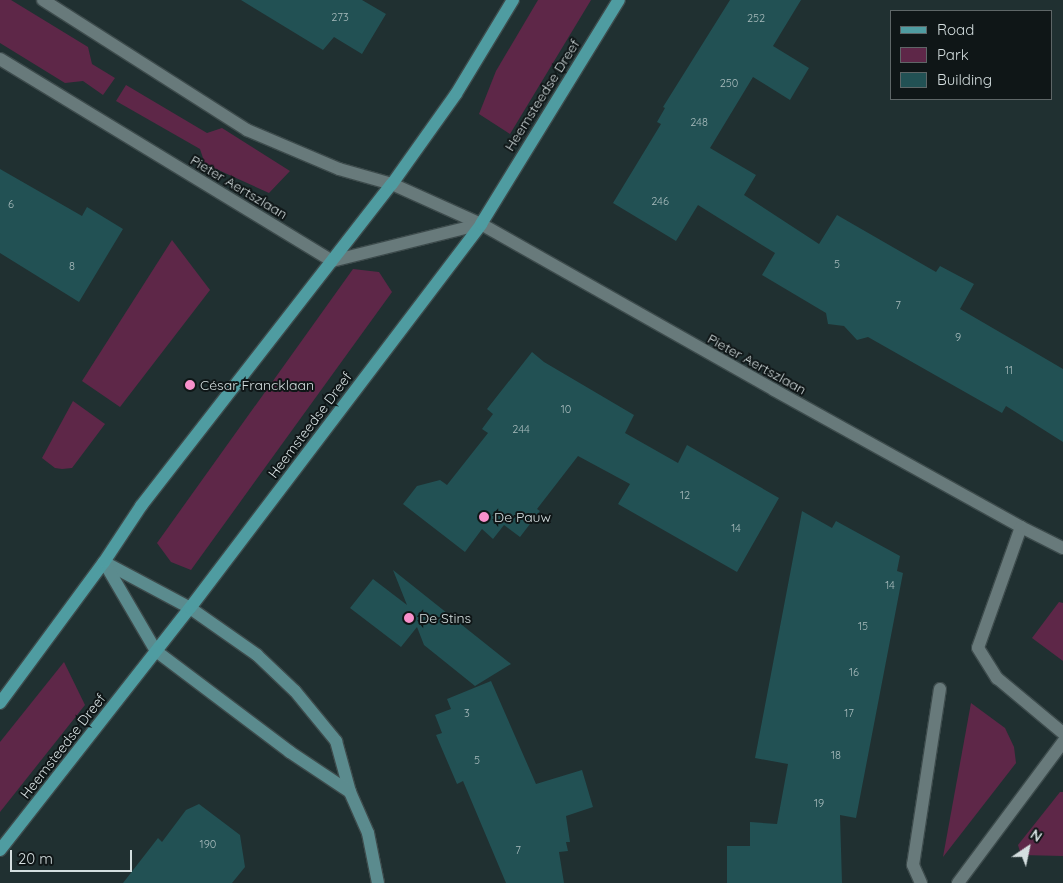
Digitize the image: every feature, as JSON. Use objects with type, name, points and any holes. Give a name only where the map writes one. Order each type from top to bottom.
[{"type":"main road","points":[[0,703],[104,562],[141,506],[392,184],[456,94],[513,0]]},
{"type":"main road","name":"Heemsteedse Dreef","points":[[0,850],[190,608],[481,224],[619,0]]},
{"type":"main road","points":[[104,562],[190,608],[257,655],[295,691],[336,741],[350,792],[368,833],[378,883]]},
{"type":"main road","points":[[104,562],[156,651],[290,752],[350,792]]},
{"type":"street","name":"Pieter Aertszlaan","points":[[43,0],[247,130],[339,169],[392,184],[481,224],[573,278],[1020,527],[1063,548]]},
{"type":"street","name":"Pieter Aertszlaan","points":[[0,59],[332,261]]},
{"type":"street","points":[[332,261],[481,224]]},
{"type":"street","points":[[1020,527],[978,648],[998,678],[1063,733]]},
{"type":"street","points":[[921,883],[913,865],[940,689]]},
{"type":"street","points":[[958,883],[1063,742]]},
{"type":"green space","points":[[0,0],[11,0],[88,47],[92,64],[115,78],[103,95],[83,81],[65,83],[0,43]]},
{"type":"green space","points":[[538,0],[591,0],[510,134],[479,114],[496,71]]},
{"type":"green space","points":[[126,85],[207,133],[222,128],[290,171],[269,193],[205,164],[200,149],[116,101]]},
{"type":"green space","points":[[172,240],[210,290],[120,407],[82,381]]},
{"type":"green space","points":[[353,269],[379,272],[392,292],[191,570],[171,562],[157,543]]},
{"type":"green space","points":[[73,401],[105,424],[72,468],[55,468],[42,458]]},
{"type":"green space","points":[[1059,602],[1063,603],[1063,661],[1032,638]]},
{"type":"green space","points":[[64,662],[85,705],[0,812],[0,742]]},
{"type":"green space","points":[[971,703],[1005,728],[1014,747],[1016,763],[943,857]]},
{"type":"green space","points":[[1060,792],[1063,792],[1063,856],[1021,855],[1018,845]]},
{"type":"building","points":[[241,0],[362,0],[386,14],[362,54],[334,37],[323,50]]},
{"type":"building","points":[[730,0],[801,0],[773,46],[809,68],[790,100],[753,77],[710,148],[756,175],[744,195],[819,244],[837,215],[936,272],[940,266],[974,284],[960,309],[1063,369],[1063,442],[1006,406],[1002,413],[868,337],[857,340],[844,326],[828,324],[826,313],[762,275],[775,253],[698,205],[676,241],[613,203],[661,124],[657,122],[665,108],[663,107]]},
{"type":"building","points":[[0,169],[82,216],[87,207],[123,229],[79,302],[0,253]]},
{"type":"building","points":[[532,352],[544,362],[634,415],[625,433],[678,463],[687,445],[779,498],[737,572],[618,504],[630,484],[578,456],[537,509],[540,511],[520,537],[504,525],[493,539],[482,529],[465,552],[403,504],[417,486],[440,480],[447,485],[488,433],[482,429],[493,414],[487,409]]},
{"type":"building","points":[[802,511],[832,528],[836,521],[900,556],[897,571],[903,573],[856,818],[840,815],[842,883],[727,883],[727,846],[750,846],[750,822],[777,824],[788,764],[755,758]]},
{"type":"building","name":"De Stins","points":[[393,570],[511,664],[475,686],[424,645],[417,627],[401,647],[350,608],[373,579],[407,605]]},
{"type":"building","points":[[491,681],[536,784],[582,770],[593,807],[566,816],[570,842],[566,842],[568,851],[559,852],[564,883],[506,883],[463,781],[457,784],[436,735],[442,733],[435,715],[451,709],[447,699]]},
{"type":"building","points":[[199,804],[240,835],[245,867],[232,883],[123,883],[158,838],[162,842],[186,810]]},
{"type":"place","name":"César Francklaan","points":[[190,385]]},
{"type":"place","name":"De Pauw","points":[[484,517]]},
{"type":"place","name":"De Stins","points":[[409,618]]}]
